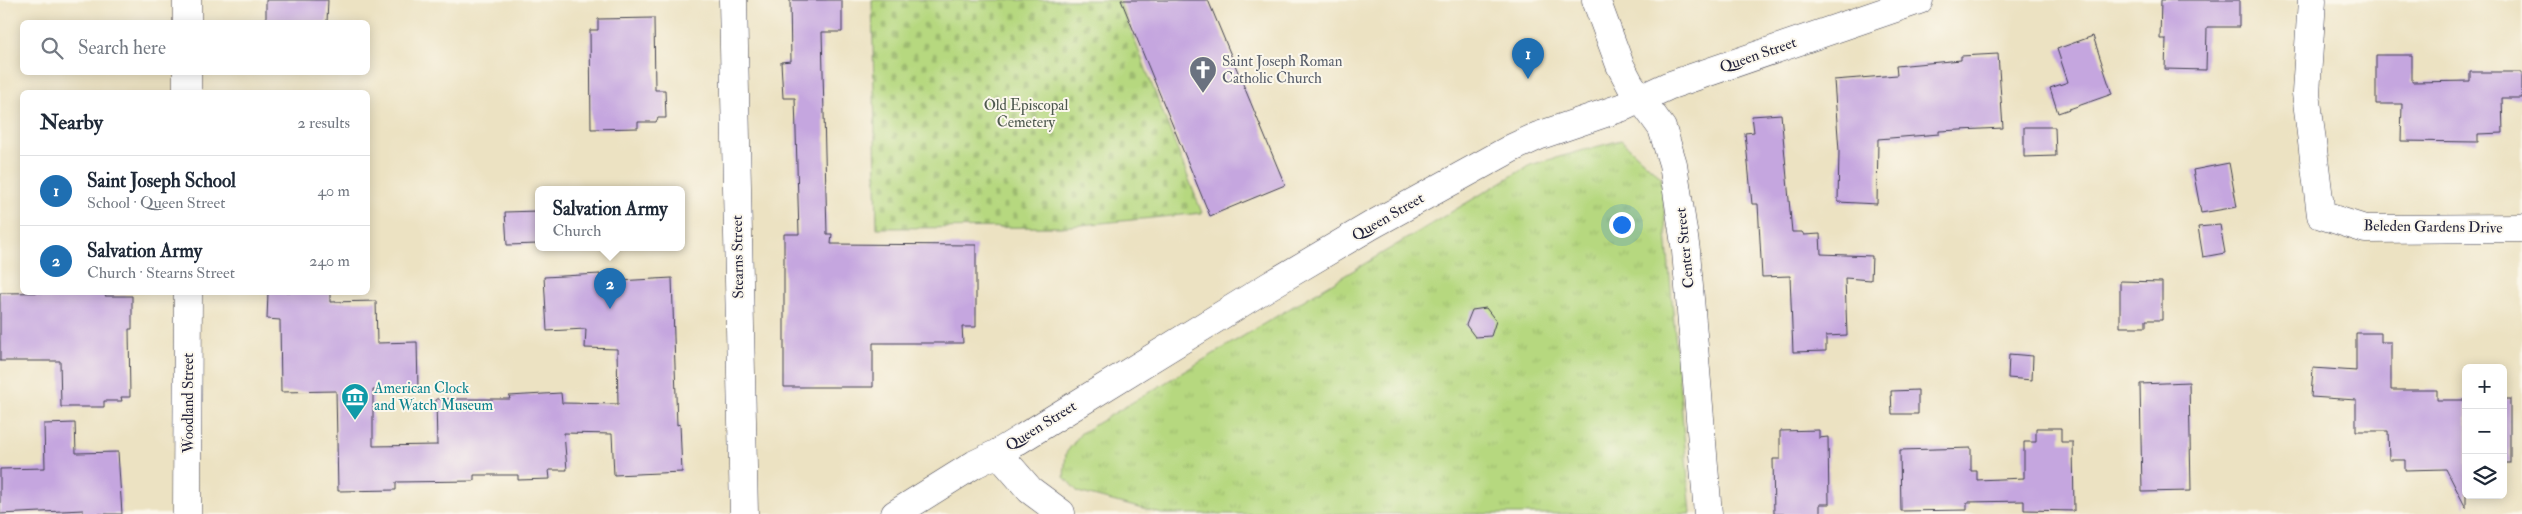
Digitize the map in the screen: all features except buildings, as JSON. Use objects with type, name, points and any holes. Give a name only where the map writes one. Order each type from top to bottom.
[{"type":"street","points":[[187,0],[187,20]]},
{"type":"street","name":"Stearns Street","points":[[734,0],[744,514]]},
{"type":"street","name":"Center Street","points":[[1596,0],[1620,64],[1666,138],[1678,188],[1686,251],[1708,514]]},
{"type":"street","name":"Queen Street","points":[[895,514],[976,464],[998,453],[1269,286],[1488,160],[1538,136],[1641,99],[1668,86],[1919,0]]},
{"type":"street","name":"Beleden Gardens Drive","points":[[2312,0],[2306,93],[2321,215],[2365,229],[2522,228]]},
{"type":"street","points":[[187,75],[187,90]]},
{"type":"street","name":"Woodland Street","points":[[187,514],[188,295]]},
{"type":"street","points":[[998,453],[1030,490],[1062,514]]},
{"type":"street","points":[[1045,514],[1062,514]]},
{"type":"green space","name":"Old Episcopal Cemetery","points":[[872,0],[1119,0],[1202,213],[1061,227],[877,228]]},
{"type":"green space","points":[[1621,140],[1661,177],[1691,514],[1162,514],[1078,492],[1064,477],[1066,453],[1081,433],[1530,165]]},
{"type":"place","name":"Saint Joseph School","points":[[1528,79]]},
{"type":"place","name":"Saint Joseph Roman Catholic Church","points":[[1203,94]]},
{"type":"place","name":"Salvation Army","points":[[610,309]]},
{"type":"place","name":"American Clock and Watch Museum","points":[[355,421]]}]
